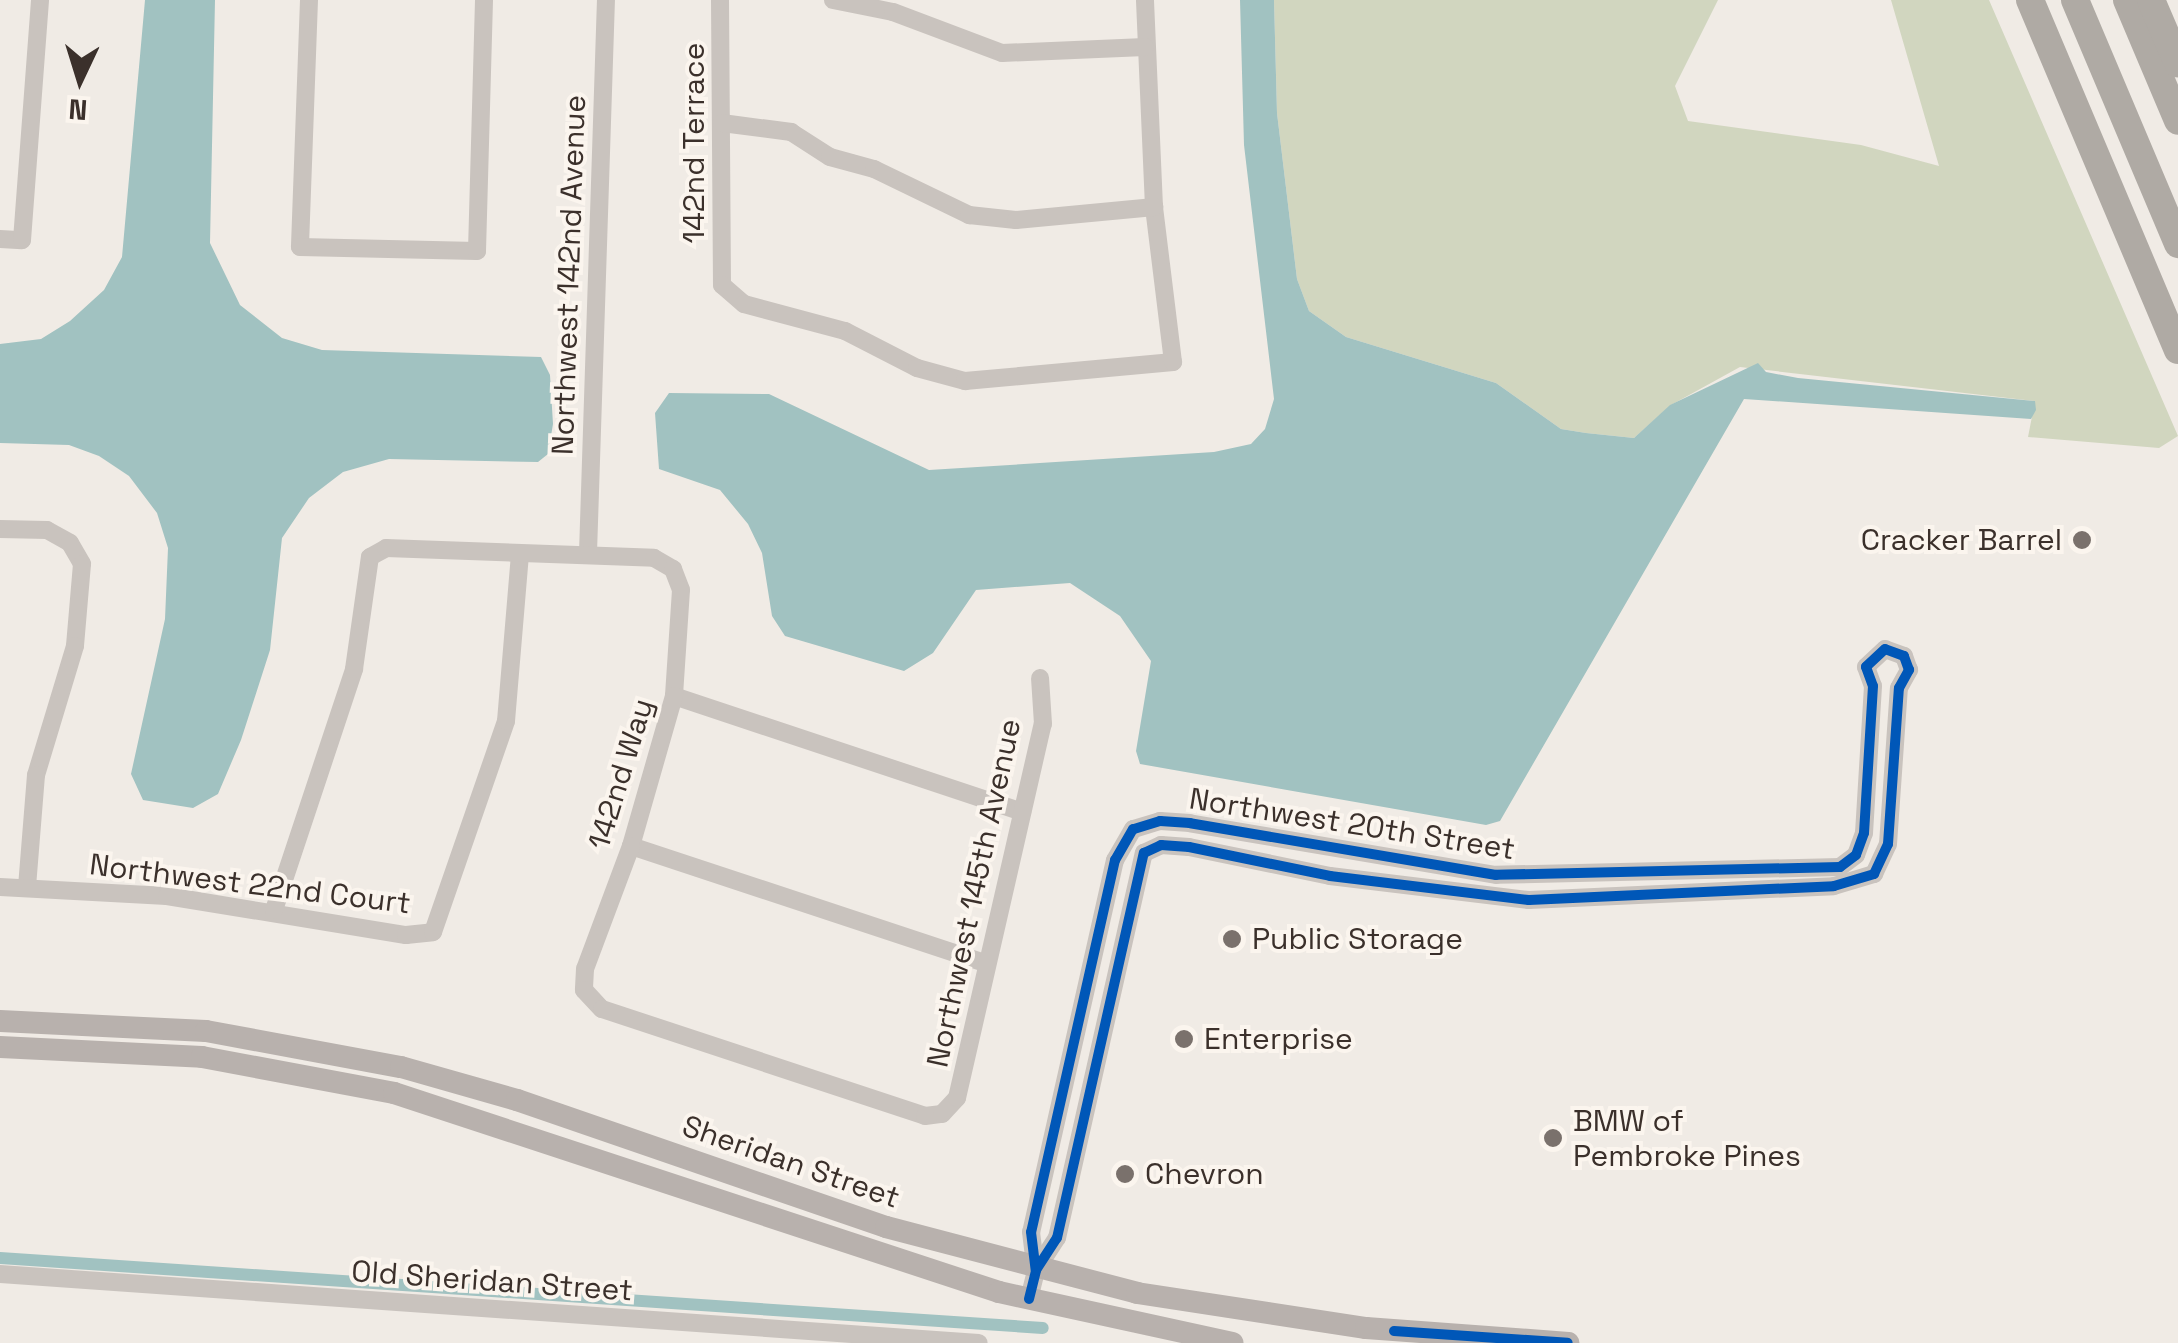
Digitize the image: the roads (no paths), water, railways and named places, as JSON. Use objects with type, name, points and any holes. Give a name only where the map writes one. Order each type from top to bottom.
[{"type":"highway","points":[[2030,0],[2178,350]]},
{"type":"highway","points":[[2075,0],[2178,244]]},
{"type":"highway","points":[[2127,0],[2178,120]]},
{"type":"highway","points":[[2151,0],[2178,63]]},
{"type":"highway","points":[[2171,0],[2178,14]]},
{"type":"main road","name":"Sheridan Street","points":[[0,1021],[206,1031],[402,1067],[1036,1270],[1202,1306],[1380,1337],[1568,1343]]},
{"type":"main road","name":"Sheridan Street","points":[[0,1048],[202,1057],[394,1092],[862,1251],[1030,1299],[1232,1343]]},
{"type":"street","points":[[0,238],[22,240],[40,0]]},
{"type":"street","points":[[309,0],[300,246],[477,251],[484,0]]},
{"type":"street","name":"Northwest 142nd Avenue","points":[[588,552],[606,0]]},
{"type":"street","name":"142nd Terrace","points":[[720,0],[722,285],[744,304],[845,331],[917,368],[966,381],[1173,362],[1154,207]]},
{"type":"street","points":[[834,0],[893,12],[1002,53],[1145,47]]},
{"type":"street","points":[[722,123],[791,132],[830,158],[874,170],[969,215],[1016,220],[1154,207],[1146,0]]},
{"type":"street","points":[[0,529],[47,530],[70,544],[82,564],[75,646],[36,775],[28,886]]},
{"type":"street","points":[[274,910],[354,668],[370,557],[386,548],[520,555],[588,552]]},
{"type":"street","name":"142nd Way","points":[[588,552],[654,558],[673,569],[680,590],[674,696],[630,846],[585,968],[584,990],[602,1008],[925,1116],[942,1114]]},
{"type":"street","name":"Northwest 22nd Court","points":[[0,887],[28,886],[274,910],[406,935],[433,932],[506,721],[520,555]]},
{"type":"street","points":[[1892,649],[1909,670],[1900,688],[1888,844],[1874,874],[1845,874],[1864,834],[1873,686],[1866,666],[1873,654],[1892,649]]},
{"type":"street","name":"Northwest 145th Avenue","points":[[942,1114],[957,1098],[1043,724],[1040,678]]},
{"type":"street","points":[[674,696],[1022,812]]},
{"type":"street","name":"Northwest 20th Street","points":[[1036,1270],[1030,1232],[1115,860],[1133,830],[1160,821],[1190,823],[1496,875],[1845,874]]},
{"type":"street","name":"Northwest 20th Street","points":[[1036,1270],[1057,1238],[1144,853],[1161,845],[1330,876],[1529,900],[1845,874]]},
{"type":"street","points":[[630,846],[987,964]]},
{"type":"street","points":[[1030,1299],[1036,1270]]},
{"type":"street","name":"Old Sheridan Street","points":[[0,1274],[979,1343]]},
{"type":"water","points":[[145,0],[215,0],[210,243],[240,305],[282,338],[322,350],[541,357],[550,375],[553,424],[548,454],[538,462],[389,459],[343,472],[309,498],[282,538],[270,650],[241,740],[218,794],[193,808],[143,800],[131,774],[165,619],[168,548],[157,513],[129,476],[99,456],[69,445],[0,443],[0,344],[41,339],[70,321],[104,290],[122,257]]},
{"type":"water","points":[[1240,0],[1274,0],[1277,113],[1297,279],[1309,311],[1346,337],[1496,383],[1561,429],[1586,433],[1634,438],[1670,405],[1758,363],[1766,372],[1798,378],[2035,401],[2036,410],[2031,419],[1744,399],[1500,821],[1486,825],[1140,764],[1136,751],[1151,661],[1120,616],[1070,583],[976,590],[933,653],[904,671],[785,636],[772,616],[762,553],[748,524],[720,490],[659,469],[655,413],[669,393],[769,394],[929,470],[1214,452],[1251,444],[1265,429],[1274,399],[1244,145]]},
{"type":"waterway","points":[[0,1258],[1043,1328]]},
{"type":"place","name":"Cracker Barrel","points":[[2082,540]]},
{"type":"place","name":"Public Storage","points":[[1232,939]]},
{"type":"place","name":"Enterprise","points":[[1184,1039]]},
{"type":"place","name":"BMW of Pembroke Pines","points":[[1553,1138]]},
{"type":"place","name":"Chevron","points":[[1125,1174]]}]
